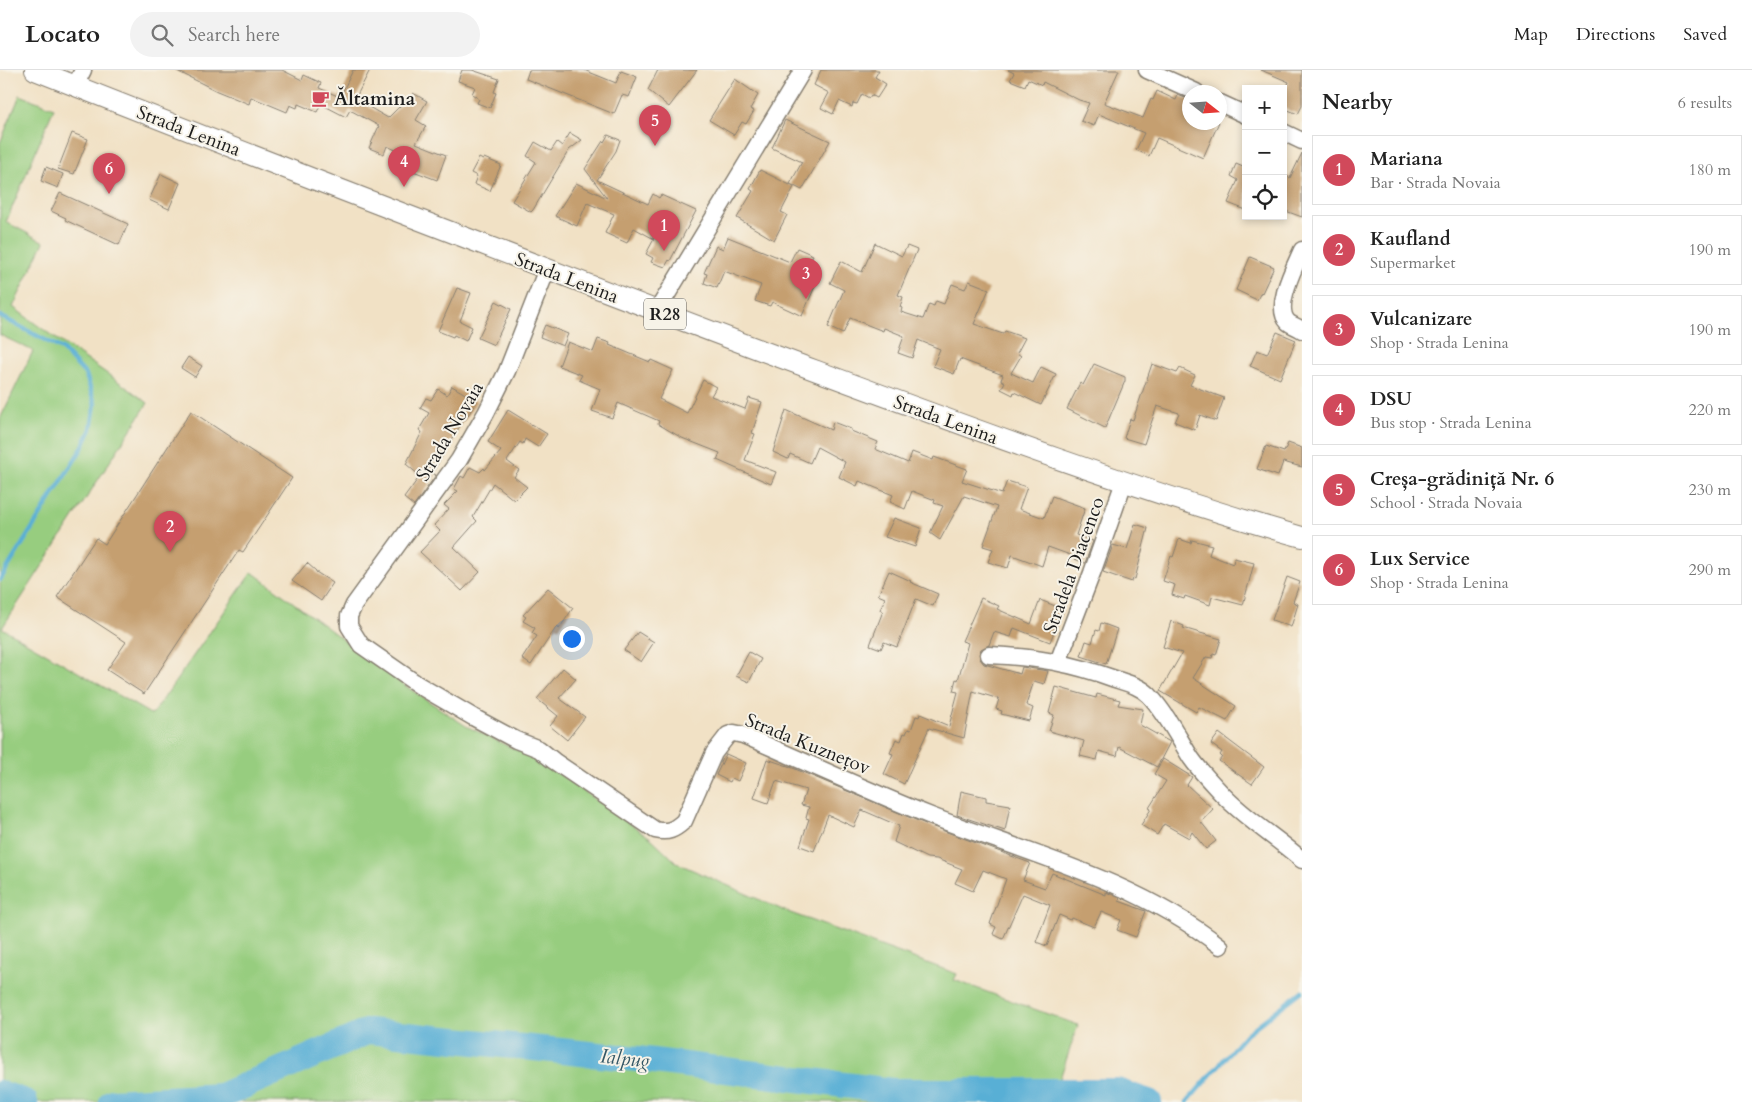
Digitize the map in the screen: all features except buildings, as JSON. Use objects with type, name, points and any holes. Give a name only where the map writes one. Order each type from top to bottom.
[{"type":"main road","name":"Strada Lenina","points":[[35,70],[79,78],[547,269],[990,435],[1230,517],[1302,537]]},
{"type":"street","points":[[657,311],[803,70]]},
{"type":"street","points":[[1147,70],[1182,86]]},
{"type":"street","points":[[1227,106],[1242,113]]},
{"type":"street","points":[[1287,134],[1302,141]]},
{"type":"street","points":[[1302,250],[1282,304],[1283,314],[1288,322],[1302,330]]},
{"type":"street","name":"Strada Novaia","points":[[349,626],[349,616],[354,605],[459,460],[486,413],[507,371],[547,269]]},
{"type":"street","name":"Stradela Diacenco","points":[[1058,662],[1124,482]]},
{"type":"street","name":"Strada Kuznețov","points":[[349,626],[361,645],[420,686],[516,740],[539,749],[655,830],[666,832],[676,829],[684,821],[714,753],[728,734],[734,733],[931,816],[1106,880],[1149,900],[1198,929],[1220,946]]},
{"type":"street","name":"Stradela Diacenco","points":[[989,655],[1029,657],[1058,662],[1085,668],[1137,686],[1148,694],[1157,705],[1193,760],[1223,795],[1246,817],[1302,860]]},
{"type":"green space","points":[[20,95],[54,108],[6,222],[44,242],[13,307],[148,403],[2,628],[152,715],[252,572],[407,687],[466,726],[542,762],[652,839],[677,863],[785,911],[957,974],[954,980],[1078,1025],[1052,1102],[0,1102],[0,419],[33,351],[0,335],[0,143]]},
{"type":"waterway","points":[[0,316],[62,349],[86,375],[95,404],[91,429],[82,448],[0,580]]},
{"type":"waterway","points":[[1187,1102],[1246,1034],[1302,991]]},
{"type":"waterway","name":"Ialpug","points":[[112,1102],[221,1096],[369,1031],[638,1059],[892,1091],[1117,1091],[1149,1102]]},
{"type":"waterway","name":"Ialpug","points":[[0,1093],[25,1102]]},
{"type":"place","name":"Ăltamina","points":[[320,98]]},
{"type":"place","name":"Creșa-grădiniță Nr. 6","points":[[655,146]]},
{"type":"place","name":"DSU","points":[[404,187]]},
{"type":"place","name":"Lux Service","points":[[109,194]]},
{"type":"place","name":"Mariana","points":[[664,251]]},
{"type":"place","name":"Vulcanizare","points":[[806,299]]},
{"type":"place","name":"Kaufland","points":[[170,552]]}]
